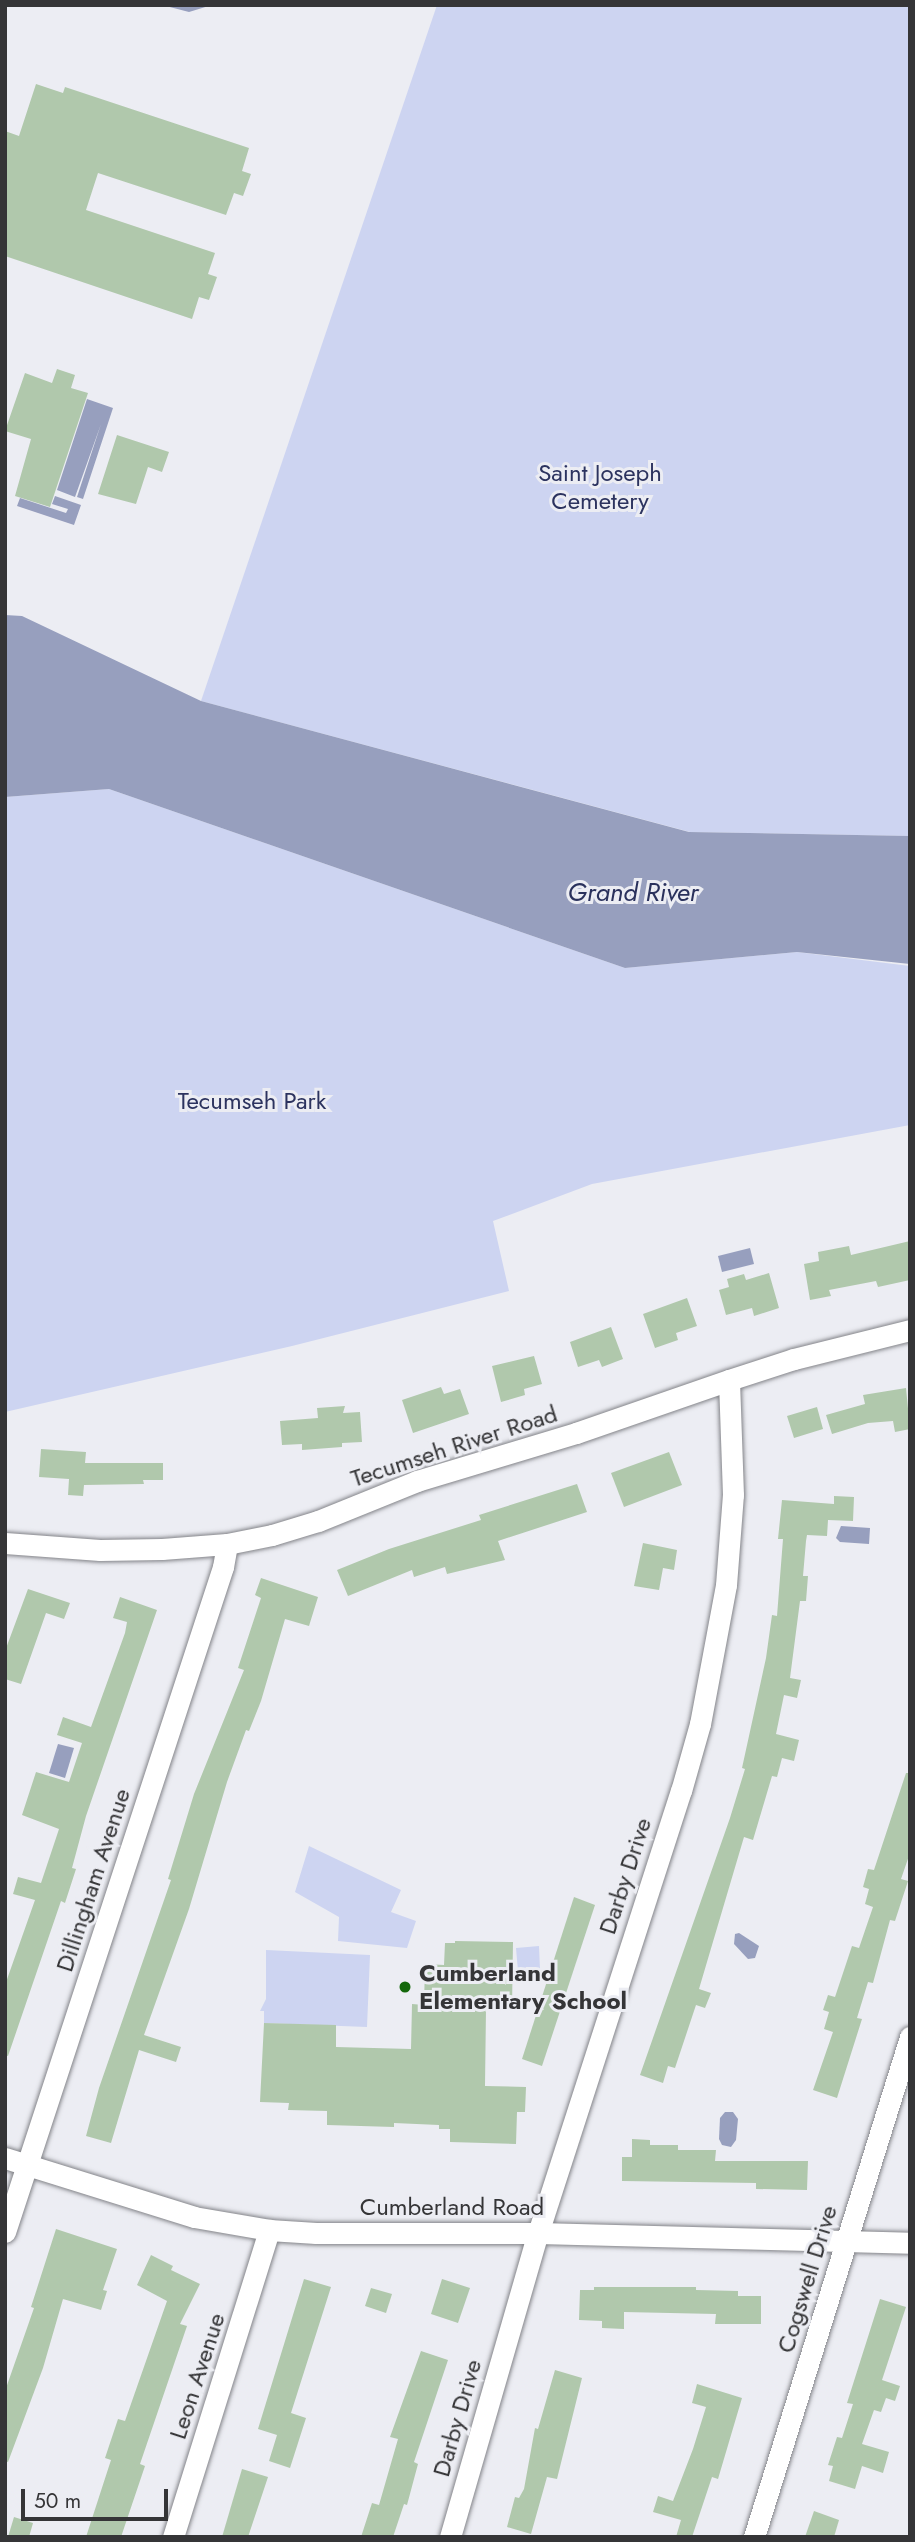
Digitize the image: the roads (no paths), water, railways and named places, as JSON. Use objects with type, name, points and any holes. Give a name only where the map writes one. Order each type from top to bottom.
[{"type":"street","name":"Tecumseh River Road","points":[[5,1543],[100,1550],[227,1544],[318,1521],[417,1481],[576,1433],[794,1359],[910,1330]]},
{"type":"street","name":"Darby Drive","points":[[450,2537],[538,2233],[681,1791],[700,1724],[726,1585],[733,1495],[729,1380]]},
{"type":"street","name":"Dillingham Avenue","points":[[5,2232],[223,1567],[227,1544]]},
{"type":"street","name":"Cogswell Drive","points":[[754,2537],[910,2037]]},
{"type":"street","name":"Cumberland Road","points":[[5,2158],[194,2217],[269,2230],[316,2234],[538,2233],[910,2243]]},
{"type":"street","name":"Leon Avenue","points":[[173,2537],[269,2230]]},
{"type":"water","points":[[162,5],[212,5],[189,12]]},
{"type":"water","points":[[87,399],[113,408],[83,499],[77,497],[101,424],[75,497],[57,490]]},
{"type":"water","points":[[55,496],[81,505],[74,525],[17,506],[20,498],[66,513],[68,509],[52,504]]},
{"type":"water","name":"Grand River","points":[[5,615],[22,616],[201,701],[689,832],[910,836],[910,964],[797,952],[625,968],[109,789],[5,797]]},
{"type":"water","points":[[750,1248],[754,1264],[722,1272],[718,1256]]},
{"type":"water","points":[[841,1526],[870,1528],[869,1544],[840,1542],[836,1538]]},
{"type":"water","points":[[58,1744],[74,1748],[65,1778],[49,1773]]},
{"type":"water","points":[[739,1933],[759,1946],[755,1958],[748,1959],[734,1944],[735,1934]]},
{"type":"water","points":[[725,2112],[733,2112],[738,2119],[736,2140],[731,2147],[722,2145],[719,2139],[720,2118]]},
{"type":"place","name":"Cumberland Elementary School","points":[[405,1987]]},
{"type":"park label","name":"Saint Joseph Cemetery","points":[[600,487]]},
{"type":"park label","name":"Tecumseh Park","points":[[252,1101]]}]
